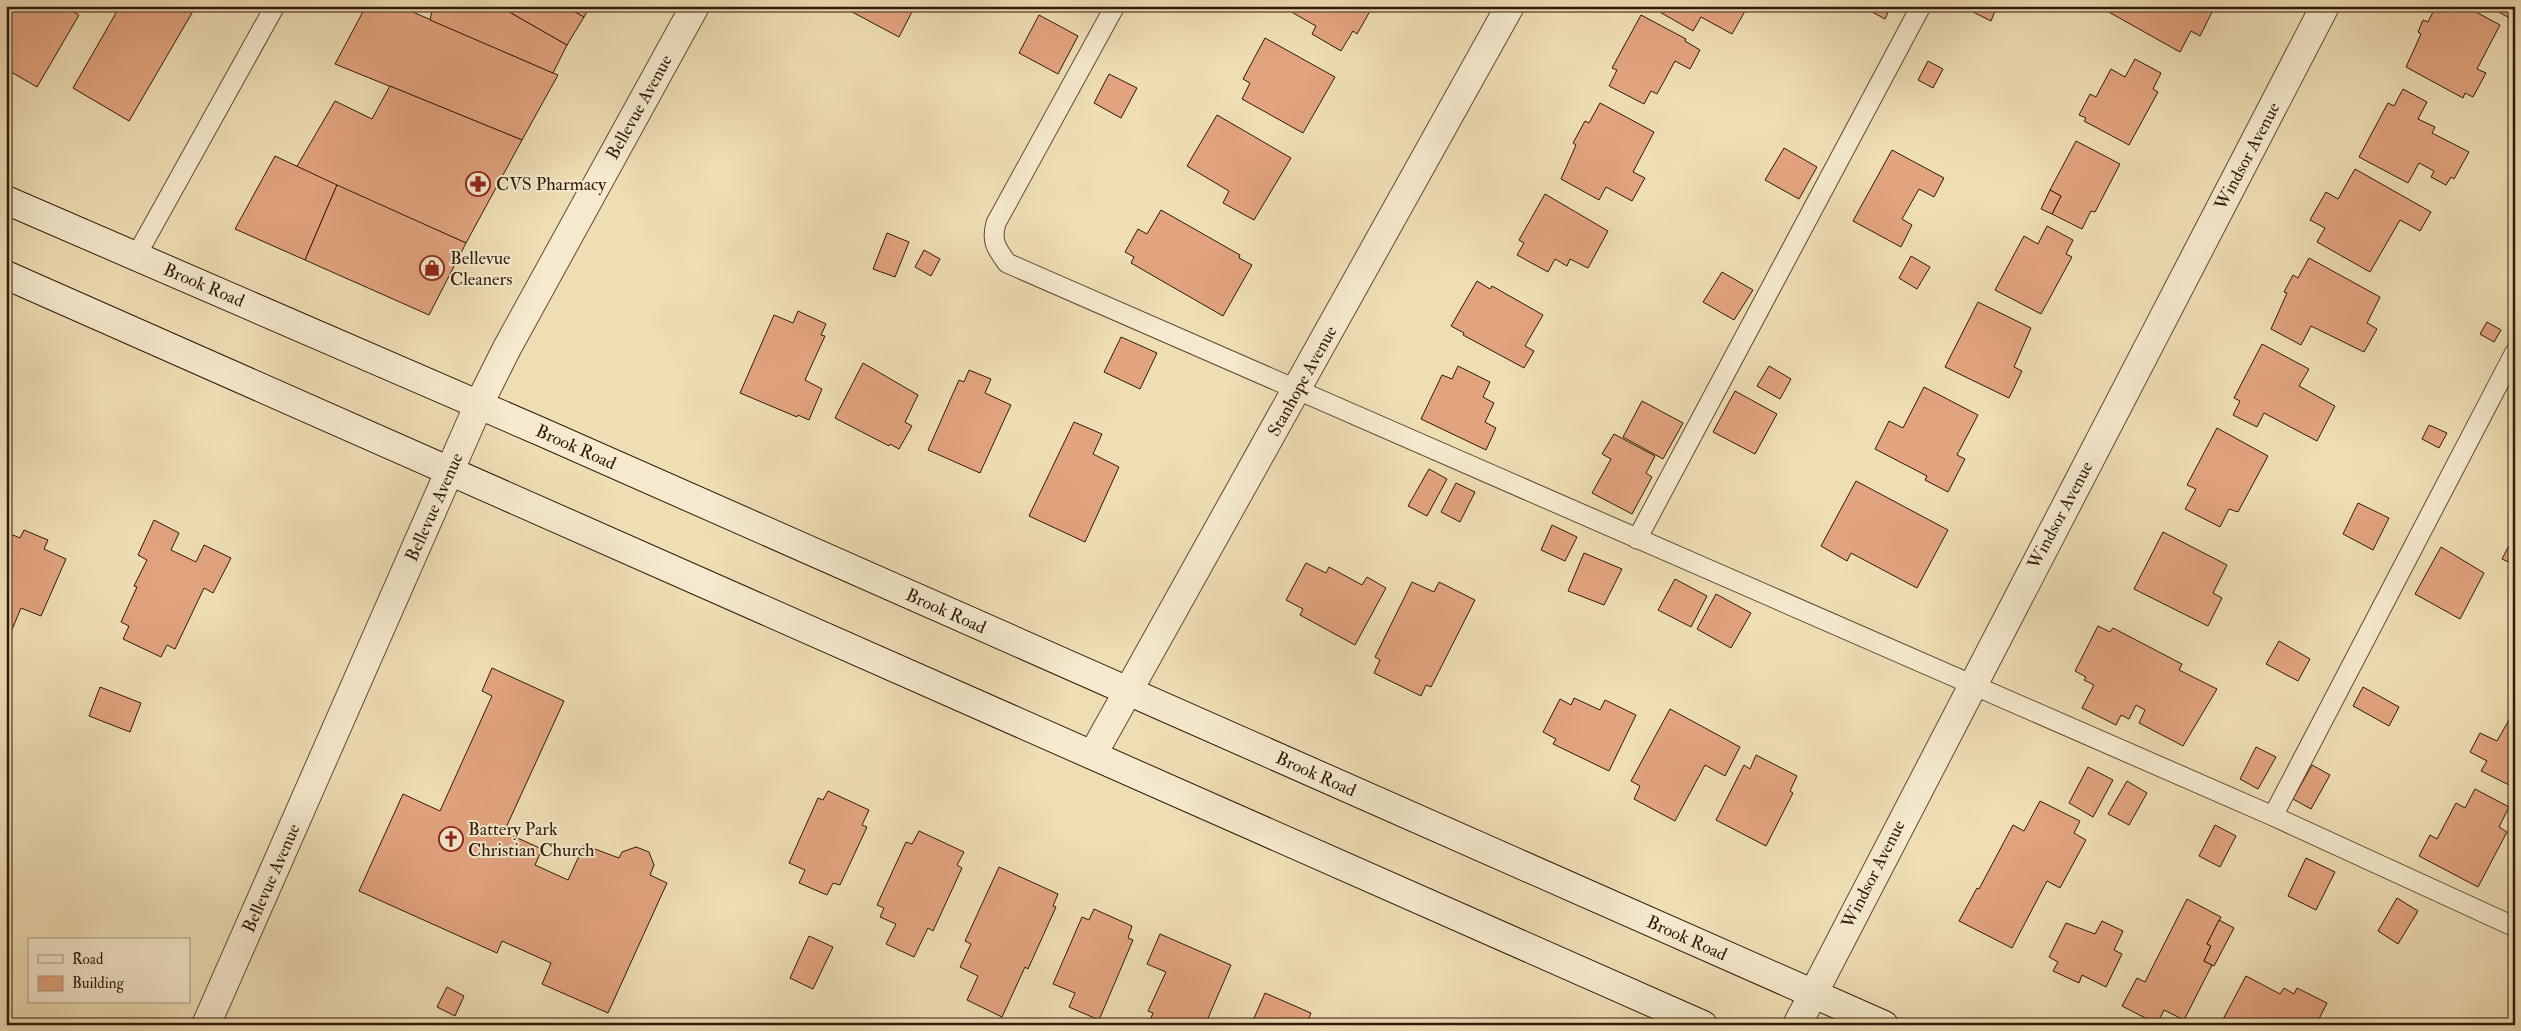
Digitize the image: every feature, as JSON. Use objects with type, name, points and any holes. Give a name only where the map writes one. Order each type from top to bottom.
[{"type":"main road","name":"Bellevue Avenue","points":[[206,1025],[479,404],[507,348],[695,6]]},
{"type":"main road","name":"Stanhope Avenue","points":[[1093,754],[1510,6]]},
{"type":"main road","name":"Windsor Avenue","points":[[1797,1025],[2325,6]]},
{"type":"main road","name":"Brook Road","points":[[6,200],[479,404],[1884,1025]]},
{"type":"main road","points":[[6,275],[1703,1025]]},
{"type":"lane","points":[[136,256],[276,6]]},
{"type":"lane","points":[[1115,6],[996,223],[992,235],[995,247],[1007,262],[1971,686],[2273,816],[2515,927]]},
{"type":"lane","points":[[1637,539],[1921,6]]},
{"type":"lane","points":[[2273,816],[2515,352]]},
{"type":"building","points":[[6,6],[63,6],[79,15],[37,87],[6,69]]},
{"type":"building","points":[[120,6],[196,6],[129,121],[73,88]]},
{"type":"building","points":[[366,6],[399,6],[558,75],[522,140],[335,64]]},
{"type":"building","points":[[433,6],[499,6],[567,45],[553,73],[430,20]]},
{"type":"building","points":[[499,6],[565,6],[584,17],[567,45]]},
{"type":"building","points":[[565,6],[590,6],[584,17]]},
{"type":"building","points":[[841,6],[915,6],[899,37]]},
{"type":"building","points":[[1281,6],[1373,6],[1357,34],[1353,31],[1341,51],[1312,34],[1316,26]]},
{"type":"building","points":[[1748,6],[1732,34],[1701,17],[1693,31],[1651,7]]},
{"type":"building","points":[[1861,6],[1891,6],[1885,19]]},
{"type":"building","points":[[1961,6],[1997,6],[1991,21]]},
{"type":"building","points":[[2098,6],[2215,6],[2200,36],[2191,31],[2180,52]]},
{"type":"building","points":[[2436,6],[2465,6],[2500,25],[2477,69],[2486,73],[2473,97],[2465,93],[2463,98],[2406,67],[2421,34],[2418,32],[2423,20],[2428,22]]},
{"type":"building","points":[[2488,6],[2515,6],[2515,17],[2513,20]]},
{"type":"building","points":[[1039,15],[1078,36],[1058,74],[1019,53]]},
{"type":"building","points":[[1641,15],[1686,39],[1685,41],[1700,50],[1690,69],[1675,61],[1657,94],[1651,91],[1644,104],[1609,86],[1617,70],[1612,68]]},
{"type":"building","points":[[1265,38],[1335,77],[1303,133],[1242,99],[1250,83],[1243,79]]},
{"type":"building","points":[[2135,59],[2161,73],[2153,89],[2158,92],[2129,145],[2084,121],[2086,118],[2079,115],[2090,94],[2096,97],[2111,69],[2125,77]]},
{"type":"building","points":[[1928,61],[1943,69],[1933,88],[1918,80]]},
{"type":"building","points":[[1109,74],[1137,88],[1121,118],[1094,103]]},
{"type":"building","points":[[390,86],[522,140],[466,243],[296,168],[335,101],[372,119]]},
{"type":"building","points":[[2403,89],[2427,102],[2418,119],[2435,127],[2432,133],[2469,152],[2454,179],[2451,177],[2446,185],[2431,177],[2434,171],[2419,163],[2408,183],[2359,157],[2388,103],[2394,106]]},
{"type":"building","points":[[1600,103],[1654,132],[1633,172],[1645,178],[1632,201],[1606,187],[1599,200],[1561,179],[1576,145],[1573,143],[1585,121],[1589,123]]},
{"type":"building","points":[[1217,115],[1291,158],[1254,220],[1223,203],[1229,191],[1187,166]]},
{"type":"building","points":[[2076,141],[2120,164],[2095,212],[2091,211],[2082,229],[2052,214],[2061,196],[2050,190]]},
{"type":"building","points":[[1784,148],[1817,167],[1799,199],[1765,180]]},
{"type":"building","points":[[1892,150],[1944,178],[1934,197],[1919,189],[1902,219],[1912,225],[1901,247],[1853,221]]},
{"type":"building","points":[[275,156],[337,185],[305,260],[235,229]]},
{"type":"building","points":[[2355,169],[2431,212],[2420,231],[2400,220],[2370,272],[2317,242],[2325,228],[2310,220],[2326,192],[2338,199]]},
{"type":"building","points":[[337,185],[466,243],[429,315],[305,260]]},
{"type":"building","points":[[2050,190],[2061,196],[2052,214],[2041,209]]},
{"type":"building","points":[[1545,194],[1608,231],[1588,268],[1570,259],[1567,266],[1555,259],[1548,272],[1517,255],[1524,243],[1519,240]]},
{"type":"building","points":[[1161,210],[1240,255],[1239,258],[1252,265],[1223,316],[1131,263],[1134,257],[1125,252],[1138,229],[1147,234]]},
{"type":"building","points":[[2047,226],[2073,240],[2066,254],[2072,257],[2041,314],[1995,290],[2024,236],[2038,244]]},
{"type":"building","points":[[887,233],[909,242],[895,277],[873,269]]},
{"type":"building","points":[[924,250],[940,259],[931,276],[915,267]]},
{"type":"building","points":[[1911,256],[1930,267],[1917,289],[1899,278]]},
{"type":"building","points":[[2309,258],[2380,297],[2367,323],[2377,329],[2364,352],[2311,326],[2301,345],[2271,329],[2287,293],[2284,292],[2293,275],[2298,278]]},
{"type":"building","points":[[1722,272],[1753,290],[1734,320],[1703,302]]},
{"type":"building","points":[[1477,281],[1490,289],[1492,286],[1543,315],[1525,346],[1534,351],[1524,368],[1463,335],[1464,333],[1451,326]]},
{"type":"building","points":[[1978,302],[2031,328],[2014,367],[2022,371],[2009,398],[1945,367]]},
{"type":"building","points":[[798,311],[826,324],[821,335],[825,336],[805,380],[822,389],[809,420],[798,415],[797,417],[740,393],[774,315],[793,323]]},
{"type":"building","points":[[2487,322],[2501,330],[2494,342],[2480,334]]},
{"type":"building","points":[[1121,337],[1157,353],[1140,389],[1104,372]]},
{"type":"building","points":[[2262,344],[2309,369],[2299,386],[2335,406],[2317,441],[2264,413],[2257,427],[2233,415],[2240,401],[2234,398]]},
{"type":"building","points":[[863,363],[918,395],[905,422],[912,426],[899,449],[890,444],[889,446],[835,418]]},
{"type":"building","points":[[1458,366],[1490,382],[1483,397],[1494,403],[1485,422],[1496,428],[1486,450],[1421,419],[1442,375],[1452,379]]},
{"type":"building","points":[[1769,366],[1791,379],[1780,399],[1757,386]]},
{"type":"building","points":[[969,370],[991,379],[985,393],[1011,405],[980,473],[928,450],[959,380],[964,382]]},
{"type":"building","points":[[1924,387],[1978,415],[1957,455],[1965,459],[1948,492],[1925,480],[1927,476],[1875,449],[1889,421],[1903,428]]},
{"type":"building","points":[[1735,391],[1777,414],[1755,454],[1713,432]]},
{"type":"building","points":[[1642,401],[1683,423],[1663,459],[1623,437]]},
{"type":"building","points":[[1074,422],[1102,434],[1093,454],[1119,467],[1085,542],[1029,516]]},
{"type":"building","points":[[2429,425],[2447,433],[2439,448],[2422,439]]},
{"type":"building","points":[[2217,428],[2268,456],[2238,512],[2229,509],[2220,527],[2185,509],[2196,489],[2187,485]]},
{"type":"building","points":[[1614,434],[1655,456],[1646,473],[1652,477],[1632,514],[1592,493],[1611,459],[1602,454]]},
{"type":"building","points":[[1429,469],[1447,479],[1427,516],[1408,506]]},
{"type":"building","points":[[1856,481],[1948,530],[1917,588],[1851,553],[1847,561],[1821,546]]},
{"type":"building","points":[[1456,483],[1475,492],[1460,522],[1441,512]]},
{"type":"building","points":[[2358,503],[2389,518],[2373,550],[2343,534]]},
{"type":"building","points":[[154,520],[179,533],[171,550],[196,562],[204,545],[231,558],[213,593],[204,588],[175,649],[167,645],[161,657],[123,639],[129,626],[121,622],[137,587],[134,586],[147,560],[138,555]]},
{"type":"building","points":[[1552,525],[1577,537],[1565,561],[1541,550]]},
{"type":"building","points":[[24,530],[48,540],[44,549],[66,559],[41,616],[21,608],[11,632],[6,630],[6,532],[20,538]]},
{"type":"building","points":[[2163,532],[2227,565],[2213,593],[2222,598],[2208,626],[2134,589]]},
{"type":"building","points":[[2515,534],[2515,565],[2502,559]]},
{"type":"building","points":[[2441,547],[2484,573],[2460,619],[2415,594]]},
{"type":"building","points":[[1584,553],[1622,569],[1604,605],[1568,591]]},
{"type":"building","points":[[1306,563],[1326,573],[1329,567],[1362,585],[1367,577],[1386,588],[1355,645],[1300,615],[1303,609],[1286,600]]},
{"type":"building","points":[[1675,579],[1707,596],[1691,627],[1658,610]]},
{"type":"building","points":[[1412,582],[1434,592],[1439,582],[1475,600],[1431,687],[1426,685],[1421,696],[1374,673],[1380,660],[1375,657]]},
{"type":"building","points":[[1716,594],[1751,613],[1731,648],[1697,629]]},
{"type":"building","points":[[2098,626],[2110,632],[2113,628],[2182,664],[2179,670],[2217,689],[2183,746],[2139,723],[2145,710],[2136,705],[2129,719],[2121,715],[2116,725],[2082,708],[2094,685],[2084,680],[2086,677],[2075,671]]},
{"type":"building","points":[[2279,641],[2310,659],[2298,681],[2266,664]]},
{"type":"building","name":"Battery Park Christian Church","points":[[492,668],[564,701],[504,832],[542,849],[535,865],[568,880],[584,845],[619,858],[622,852],[636,847],[649,852],[654,865],[650,875],[667,883],[608,1013],[542,984],[551,963],[502,941],[497,953],[359,891],[403,794],[440,811],[492,696],[482,691]]},
{"type":"building","points":[[100,687],[141,703],[130,732],[89,716]]},
{"type":"building","points":[[2363,687],[2399,707],[2389,726],[2353,706]]},
{"type":"building","points":[[1574,698],[1600,710],[1605,700],[1636,715],[1609,771],[1553,744],[1556,739],[1543,732],[1560,699],[1571,705]]},
{"type":"building","points":[[1670,709],[1740,747],[1725,776],[1705,765],[1675,821],[1634,799],[1640,786],[1631,781]]},
{"type":"building","points":[[2509,720],[2515,723],[2515,788],[2481,771],[2487,761],[2470,752],[2480,733],[2497,741]]},
{"type":"building","points":[[2256,747],[2276,757],[2258,789],[2240,779]]},
{"type":"building","points":[[1756,755],[1797,776],[1790,791],[1793,793],[1766,846],[1716,820],[1744,765],[1750,769]]},
{"type":"building","points":[[2312,765],[2330,775],[2311,809],[2293,799]]},
{"type":"building","points":[[2088,767],[2113,780],[2093,817],[2069,803]]},
{"type":"building","points":[[2127,781],[2147,793],[2129,825],[2108,814]]},
{"type":"building","points":[[2475,789],[2509,807],[2499,827],[2507,832],[2478,887],[2419,856],[2430,835],[2437,839],[2456,803],[2465,808]]},
{"type":"building","points":[[828,791],[869,810],[862,825],[867,827],[840,885],[833,883],[827,895],[799,883],[805,870],[789,863],[818,798],[823,800]]},
{"type":"building","points":[[2040,801],[2080,821],[2074,833],[2086,840],[2060,888],[2047,881],[2012,948],[1959,921],[1977,888],[1979,889],[2013,825],[2024,831]]},
{"type":"building","points":[[2215,825],[2236,836],[2220,867],[2199,856]]},
{"type":"building","points":[[919,831],[964,852],[957,865],[962,868],[933,931],[928,928],[914,957],[886,944],[896,924],[880,917],[884,908],[877,905],[906,842],[912,844]]},
{"type":"building","points":[[2306,858],[2335,872],[2316,910],[2288,896]]},
{"type":"building","points":[[999,867],[1058,894],[1053,906],[1056,907],[1028,969],[1025,967],[1002,1017],[967,1000],[978,976],[960,967],[971,944],[965,941]]},
{"type":"building","points":[[2397,898],[2418,911],[2398,944],[2378,931]]},
{"type":"building","points":[[2187,899],[2221,917],[2207,944],[2211,946],[2204,961],[2212,965],[2184,1020],[2164,1010],[2157,1024],[2122,1006],[2137,978],[2145,982]]},
{"type":"building","points":[[1094,909],[1132,926],[1128,938],[1133,940],[1099,1020],[1069,1007],[1075,993],[1053,984],[1082,917],[1089,920]]},
{"type":"building","points":[[2219,920],[2234,928],[2214,966],[2204,961],[2211,946],[2207,944]]},
{"type":"building","points":[[2102,921],[2123,931],[2114,950],[2122,954],[2106,987],[2082,975],[2079,983],[2053,971],[2058,962],[2049,957],[2066,923],[2095,934]]},
{"type":"building","points":[[1160,934],[1231,965],[1205,1025],[1148,1025],[1153,1013],[1148,1011],[1166,972],[1147,964]]},
{"type":"building","points":[[809,936],[833,947],[813,989],[790,978]]},
{"type":"building","points":[[2246,976],[2280,994],[2284,988],[2294,994],[2297,988],[2327,1003],[2316,1025],[2220,1025]]},
{"type":"building","points":[[447,987],[464,996],[455,1016],[437,1007]]},
{"type":"building","points":[[1265,993],[1311,1013],[1306,1025],[1251,1025]]},
{"type":"place","name":"CVS Pharmacy","points":[[478,184]]},
{"type":"place","name":"Bellevue Cleaners","points":[[432,268]]},
{"type":"place","name":"Battery Park Christian Church","points":[[451,839]]}]
